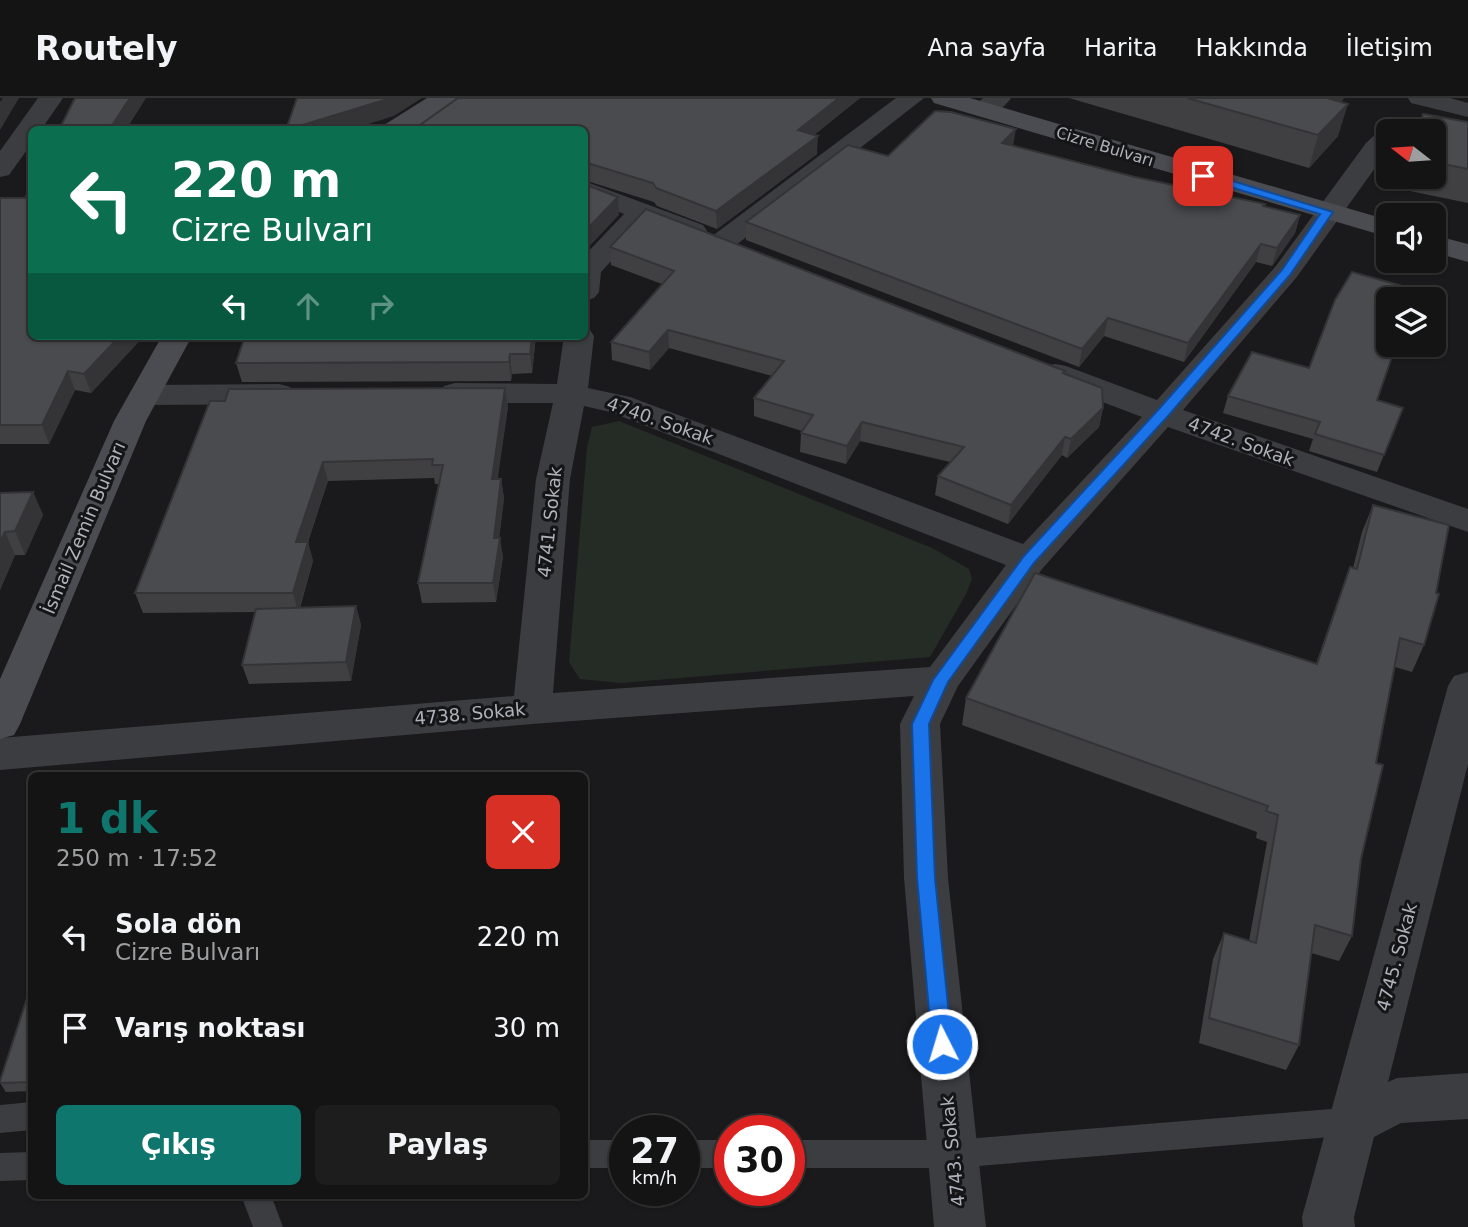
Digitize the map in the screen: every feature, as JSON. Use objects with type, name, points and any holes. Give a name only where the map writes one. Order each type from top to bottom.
[{"type":"main road","points":[[406,126],[444,98]]},
{"type":"main road","name":"Cizre Bulvarı","points":[[943,98],[991,103],[1376,226]]},
{"type":"main road","points":[[1446,247],[1468,253]]},
{"type":"main road","name":"İsmail Zemin Bulvarı","points":[[0,724],[130,421],[175,340]]},
{"type":"street","points":[[31,126],[51,98]]},
{"type":"street","points":[[588,190],[643,210],[733,248],[912,98]]},
{"type":"street","points":[[1404,119],[1425,99],[1468,110]]},
{"type":"street","points":[[0,169],[28,130]]},
{"type":"street","name":"4743. Sokak","points":[[960,1227],[926,878],[920,724],[941,680],[1029,559],[1163,413],[1286,272],[1376,147]]},
{"type":"street","points":[[588,269],[643,210]]},
{"type":"street","name":"4741. Sokak","points":[[533,709],[553,479],[571,394],[578,340]]},
{"type":"street","name":"4742. Sokak","points":[[1023,361],[1468,521]]},
{"type":"street","name":"4740. Sokak","points":[[419,393],[571,394],[619,404],[1029,559]]},
{"type":"street","points":[[145,395],[309,394]]},
{"type":"street","name":"4738. Sokak","points":[[0,754],[533,709],[941,680]]},
{"type":"street","name":"4745. Sokak","points":[[1329,1227],[1328,1217],[1468,686]]},
{"type":"street","points":[[1354,1121],[1397,1101],[1468,1096]]},
{"type":"lane","points":[[0,1119],[28,1116]]},
{"type":"lane","points":[[805,1154],[953,1154],[1354,1121]]},
{"type":"lane","points":[[588,1154],[609,1154]]},
{"type":"lane","points":[[0,1167],[28,1166]]},
{"type":"lane","points":[[258,1199],[268,1227]]},
{"type":"shaded area","points":[[619,421],[932,548],[969,569],[972,579],[966,594],[930,657],[620,683],[580,679],[569,662],[587,447],[592,427]]},
{"type":"building","points":[[75,98],[130,98],[112,126],[61,126]]},
{"type":"building","points":[[297,98],[391,98],[299,126],[287,126]]},
{"type":"building","points":[[458,98],[839,98],[798,130],[818,136],[716,211],[656,188],[653,183],[588,163],[588,126],[419,126]]},
{"type":"building","points":[[1187,98],[1327,98],[1348,104],[1318,135]]},
{"type":"building","points":[[935,111],[951,112],[1016,129],[1002,143],[1135,177],[1265,204],[1263,206],[1300,215],[1277,248],[1261,244],[1188,343],[1108,318],[1082,349],[746,222],[848,145],[888,156]]},
{"type":"building","points":[[1423,114],[1468,122],[1468,169],[1446,165],[1446,119],[1422,119]]},
{"type":"building","points":[[588,186],[618,197],[588,228]]},
{"type":"building","points":[[28,192],[28,340],[116,340],[84,374],[68,371],[42,425],[0,425],[0,198],[25,198]]},
{"type":"building","points":[[646,209],[1065,371],[1063,373],[1102,388],[1103,408],[1071,439],[1065,437],[1011,505],[938,476],[964,447],[862,422],[847,446],[801,433],[813,415],[754,398],[784,361],[668,330],[649,352],[611,342],[674,271],[610,247]]},
{"type":"building","points":[[1352,272],[1406,287],[1376,287],[1376,357],[1392,357],[1377,400],[1403,408],[1384,455],[1315,434],[1320,422],[1228,396],[1252,352],[1309,368],[1335,300]]},
{"type":"building","points":[[244,340],[532,340],[530,354],[510,354],[509,362],[236,363]]},
{"type":"building","points":[[505,388],[492,479],[501,479],[494,538],[500,538],[493,583],[418,583],[443,465],[432,465],[433,459],[323,462],[296,542],[308,542],[293,593],[135,593],[210,401],[225,401],[229,389]]},
{"type":"building","points":[[33,492],[15,531],[5,532],[0,542],[0,493]]},
{"type":"building","points":[[1373,505],[1449,525],[1436,593],[1439,594],[1424,645],[1400,638],[1376,763],[1383,765],[1361,859],[1352,936],[1315,925],[1299,1045],[1209,1018],[1224,933],[1256,943],[1278,815],[1266,811],[1268,806],[966,698],[1035,573],[1317,664],[1350,567],[1357,569]]},
{"type":"building","points":[[356,606],[346,662],[242,665],[256,609]]},
{"type":"building","points":[[28,995],[28,1082],[0,1081]]},
{"type":"route","points":[[942,1044],[926,878],[920,724],[941,680],[1029,559],[1163,413],[1286,272],[1327,212],[1203,176]]}]
